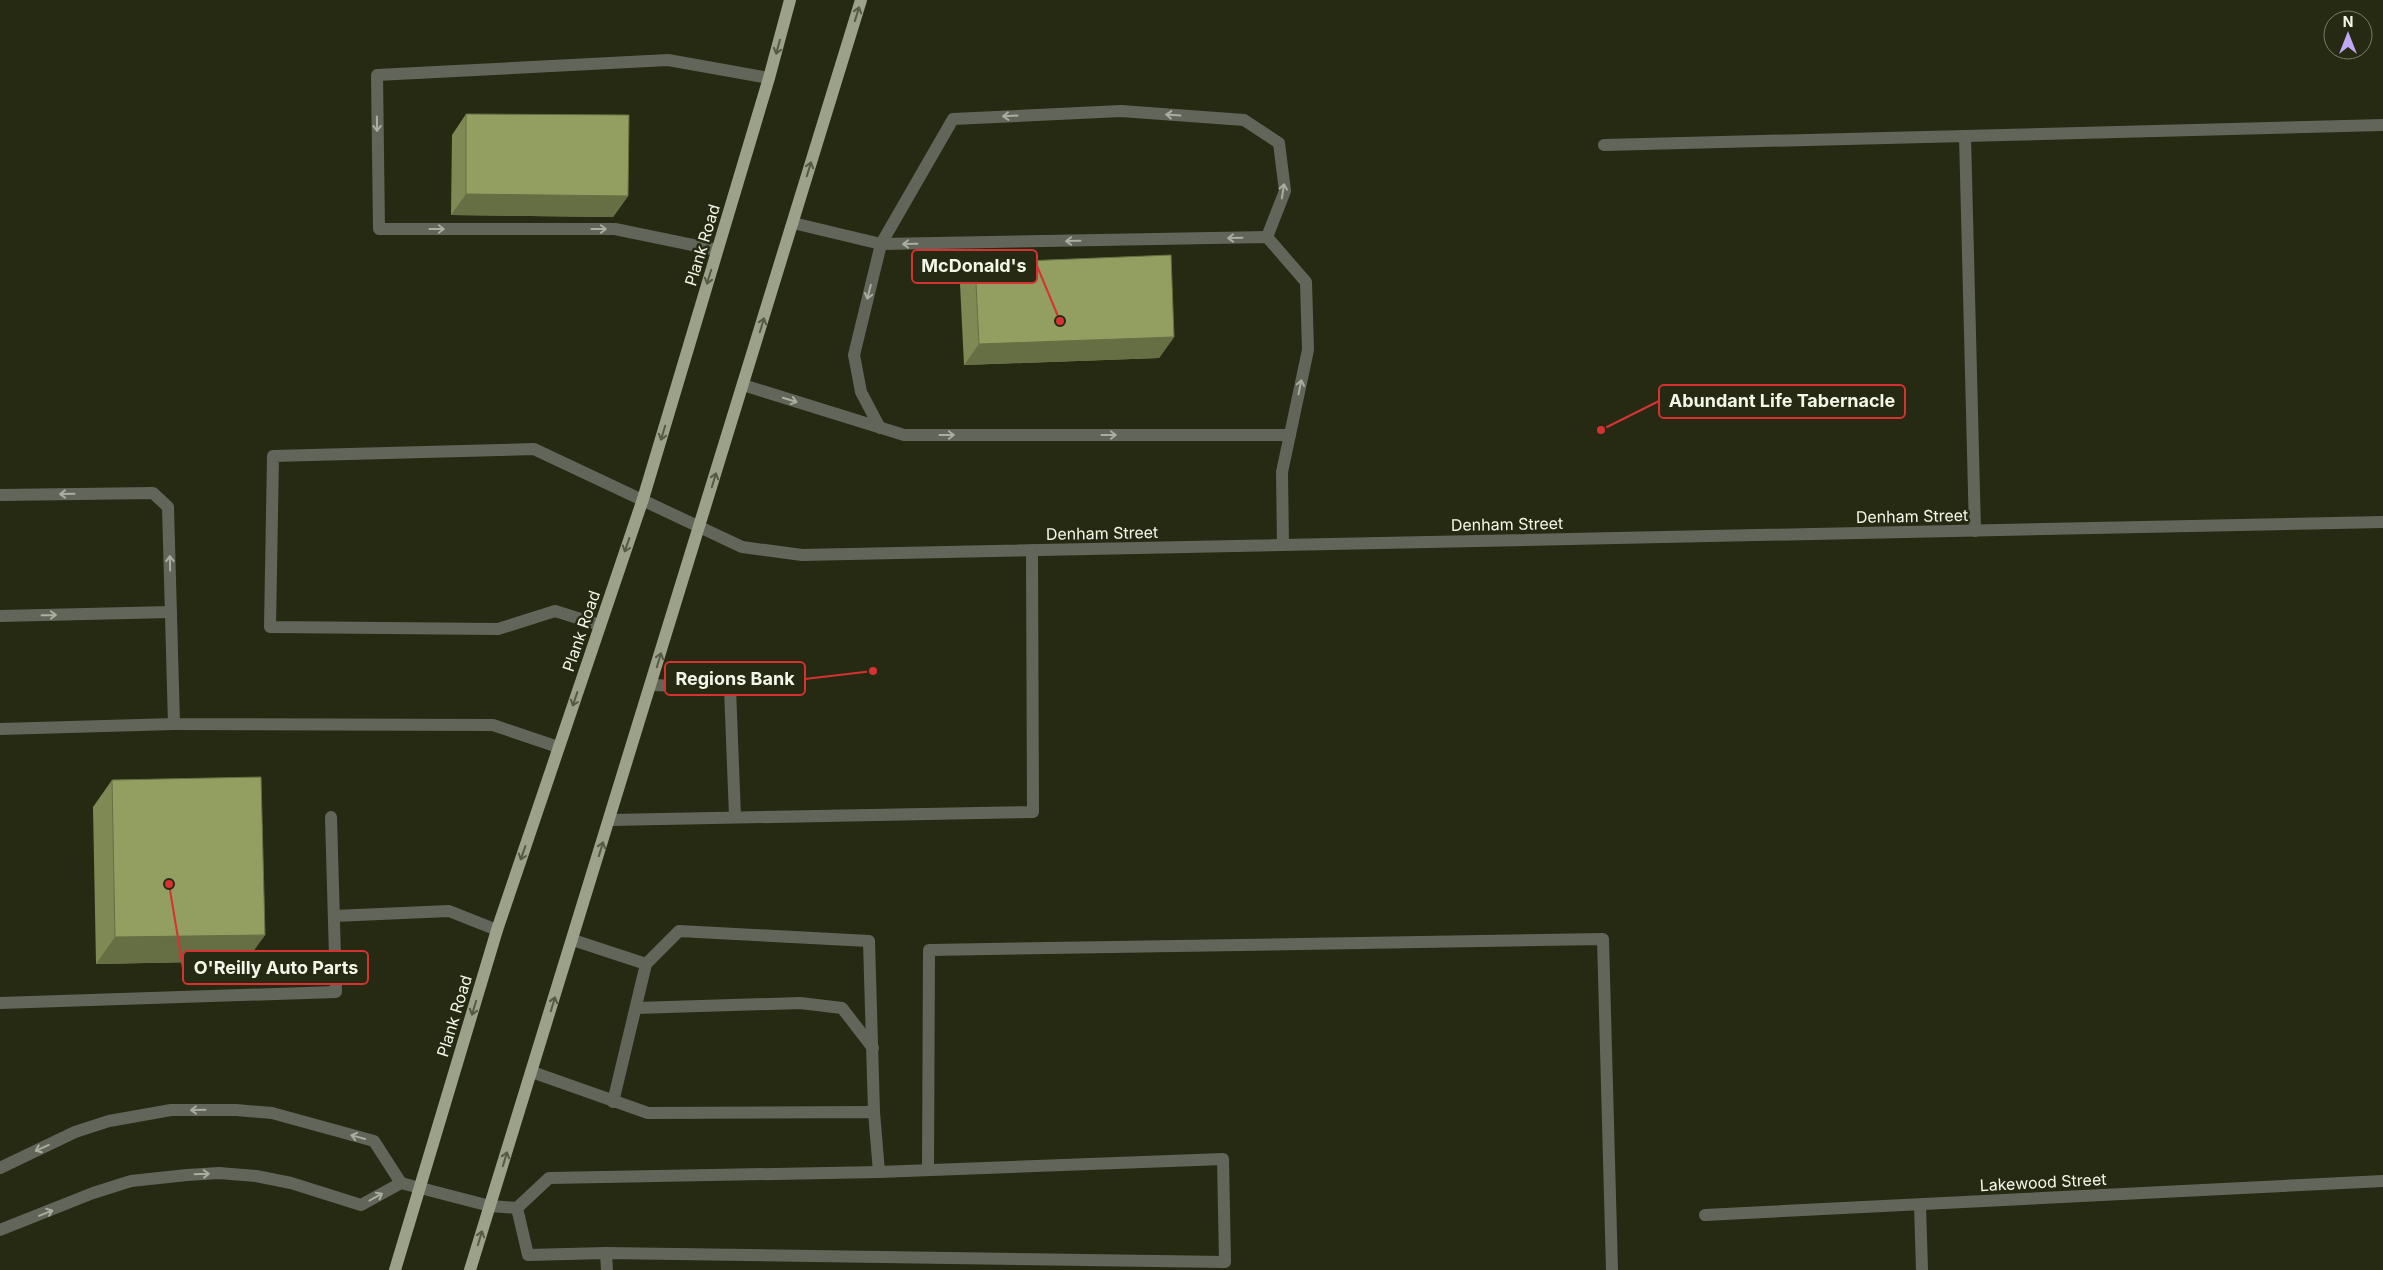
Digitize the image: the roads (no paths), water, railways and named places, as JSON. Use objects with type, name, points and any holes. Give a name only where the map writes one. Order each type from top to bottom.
[{"type":"main road","name":"Plank Road","points":[[395,1270],[497,930],[643,499],[769,78],[790,0]]},
{"type":"main road","points":[[470,1270],[652,685],[861,0]]},
{"type":"street","points":[[717,250],[615,229],[379,229],[377,76],[668,60],[769,78]]},
{"type":"street","points":[[880,428],[861,392],[854,355],[881,244],[953,119],[1121,111],[1244,120],[1280,143],[1285,191],[1267,237]]},
{"type":"street","points":[[1604,145],[2383,125]]},
{"type":"street","points":[[1965,136],[1976,531]]},
{"type":"street","points":[[793,223],[881,244],[1267,237]]},
{"type":"street","points":[[1267,237],[1306,282],[1308,350],[1282,472],[1283,545]]},
{"type":"street","points":[[743,385],[904,435],[1290,435]]},
{"type":"street","name":"Denham Street","points":[[600,625],[556,611],[498,630],[270,627],[274,456],[534,449],[742,547],[802,555],[2383,522]]},
{"type":"street","points":[[0,495],[153,493],[168,507],[174,724]]},
{"type":"street","points":[[610,820],[1033,812],[1032,550]]},
{"type":"street","points":[[0,616],[171,612]]},
{"type":"street","points":[[652,685],[789,690]]},
{"type":"street","points":[[730,688],[735,817]]},
{"type":"street","points":[[0,729],[174,724],[493,725],[558,748]]},
{"type":"street","points":[[0,1002],[336,992],[331,817]]},
{"type":"street","points":[[334,916],[448,911],[497,930]]},
{"type":"street","points":[[613,1102],[646,964],[678,931],[869,941],[874,1112],[879,1172]]},
{"type":"street","points":[[928,1170],[929,950],[1603,938],[1612,1270]]},
{"type":"street","points":[[573,940],[646,964]]},
{"type":"street","points":[[636,1008],[800,1003],[842,1008],[873,1048]]},
{"type":"street","points":[[532,1072],[648,1113],[874,1112]]},
{"type":"street","points":[[0,1168],[75,1132],[109,1121],[171,1110],[236,1110],[272,1113],[374,1141],[401,1183]]},
{"type":"street","points":[[0,1230],[93,1193],[131,1181],[219,1173],[256,1176],[291,1184],[361,1205],[401,1183],[420,1186],[490,1206],[517,1208],[550,1178],[879,1172],[1223,1159],[1224,1266],[606,1253],[528,1255],[517,1208]]},
{"type":"street","name":"Lakewood Street","points":[[1705,1215],[2383,1181]]},
{"type":"street","points":[[1920,1205],[1922,1270]]},
{"type":"street","points":[[606,1253],[607,1270]]},
{"type":"place","name":"McDonald's","points":[[1060,321]]},
{"type":"place","name":"Abundant Life Tabernacle","points":[[1601,430]]},
{"type":"place","name":"Regions Bank","points":[[873,671]]},
{"type":"place","name":"O'Reilly Auto Parts","points":[[169,884]]}]
